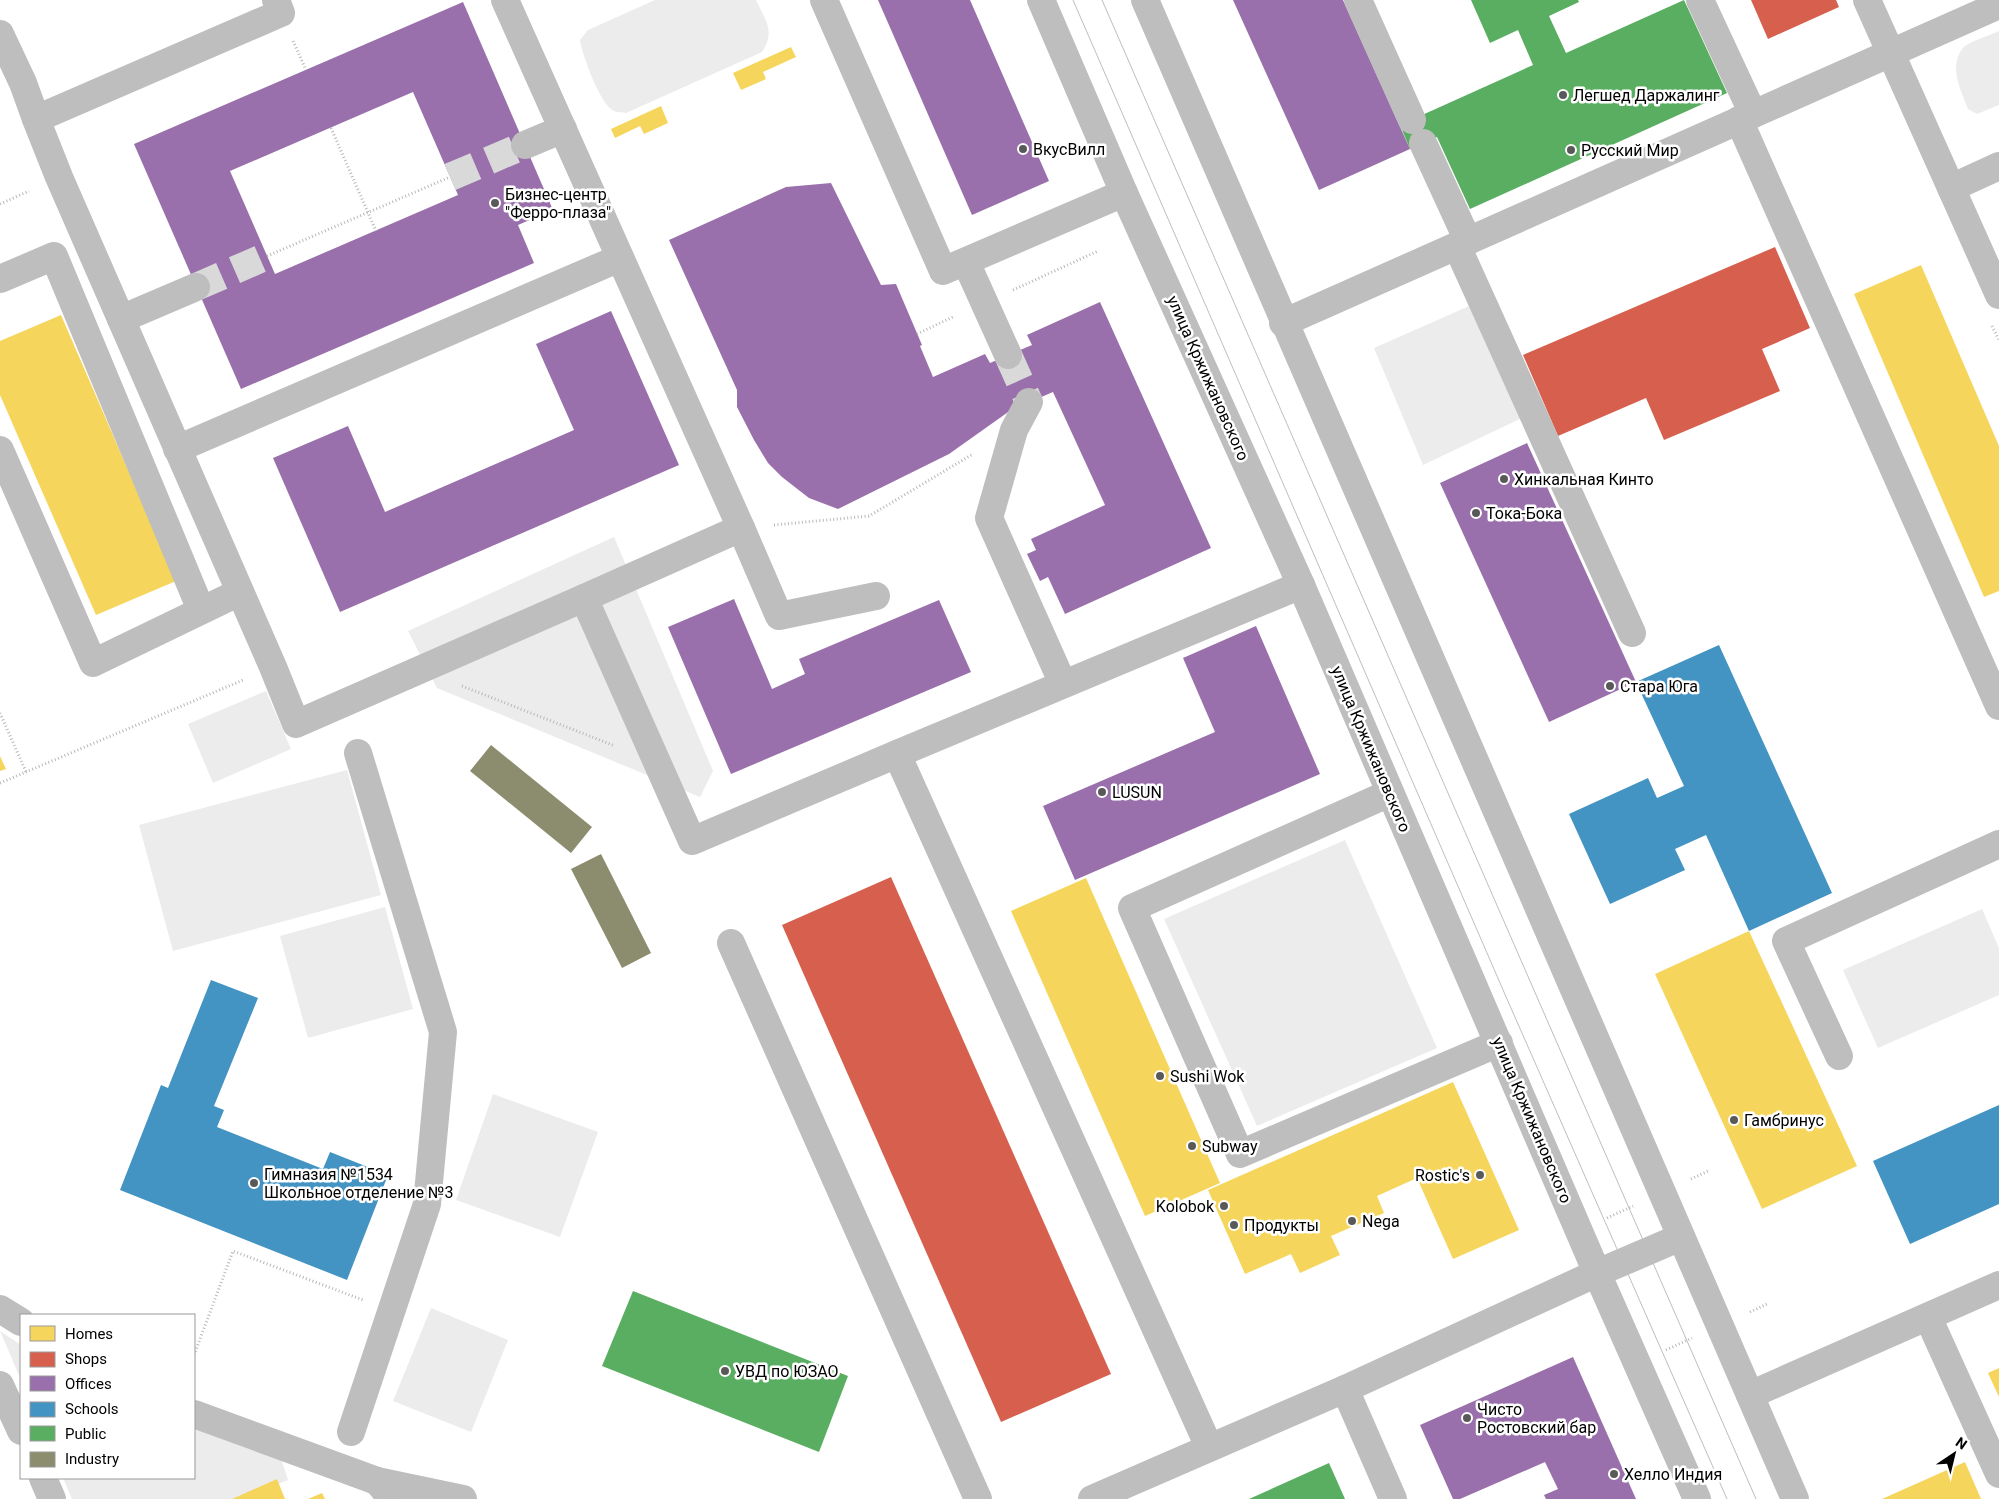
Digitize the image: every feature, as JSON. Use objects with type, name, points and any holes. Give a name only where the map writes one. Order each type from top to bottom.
[{"type":"street","points":[[36,120],[281,13],[276,0]]},
{"type":"street","points":[[505,0],[741,528],[778,616],[876,596]]},
{"type":"street","points":[[824,0],[943,272],[1124,193]]},
{"type":"street","name":"улица Кржижановского","points":[[1041,0],[1124,193],[1301,585],[1597,1273],[1697,1499]]},
{"type":"street","points":[[1145,0],[1795,1499]]},
{"type":"street","points":[[1358,0],[1418,132],[1462,243],[1632,632]]},
{"type":"street","points":[[1700,0],[1746,117],[1999,706]]},
{"type":"street","points":[[1867,0],[1999,296]]},
{"type":"street","points":[[1283,322],[1999,5]]},
{"type":"street","points":[[0,34],[23,83],[59,177],[273,667],[296,724],[741,528]]},
{"type":"street","points":[[525,145],[563,129]]},
{"type":"street","points":[[1951,188],[1999,166]]},
{"type":"street","points":[[0,279],[54,256],[201,610]]},
{"type":"street","points":[[178,449],[620,258]]},
{"type":"street","points":[[966,262],[1008,355]]},
{"type":"street","points":[[121,319],[196,287]]},
{"type":"street","points":[[1029,402],[1014,430],[989,518],[1064,684]]},
{"type":"street","points":[[0,450],[93,662],[240,592]]},
{"type":"street","points":[[584,598],[692,841],[1301,585]]},
{"type":"street","points":[[351,1432],[427,1204],[442,1032],[358,753]]},
{"type":"street","points":[[897,754],[1208,1448]]},
{"type":"street","points":[[1390,793],[1132,908],[1240,1154],[1499,1043]]},
{"type":"street","points":[[1839,1056],[1786,941],[1999,844]]},
{"type":"street","points":[[732,943],[978,1499]]},
{"type":"street","points":[[1092,1499],[1346,1389],[1597,1273],[1681,1237]]},
{"type":"street","points":[[1750,1395],[1999,1285]]},
{"type":"street","points":[[0,1309],[20,1321]]},
{"type":"street","points":[[1928,1317],[1999,1474]]},
{"type":"street","points":[[0,1385],[20,1429]]},
{"type":"street","points":[[1346,1389],[1393,1499]]},
{"type":"street","points":[[195,1414],[384,1490],[463,1499]]},
{"type":"street","points":[[43,1479],[52,1499]]},
{"type":"path","points":[[331,128],[376,231]]},
{"type":"path","points":[[267,256],[450,177]]},
{"type":"path","points":[[741,528],[869,516],[1014,430]]},
{"type":"path","points":[[0,783],[273,667]]},
{"type":"path","points":[[420,669],[657,763]]},
{"type":"path","points":[[0,713],[26,772]]},
{"type":"path","points":[[1604,1219],[1640,1203]]},
{"type":"path","points":[[195,1352],[233,1251],[391,1311]]},
{"type":"path","points":[[1637,1363],[1767,1304]]},
{"type":"shaded area","points":[[655,0],[756,0],[768,26],[769,32],[766,45],[762,52],[626,113],[615,112],[603,100],[598,90],[584,57],[580,40],[588,30]]},
{"type":"shaded area","points":[[1999,31],[1999,105],[1977,114],[1968,109],[1959,86],[1956,63],[1963,48],[1974,41]]},
{"type":"shaded area","points":[[1476,303],[1524,417],[1423,465],[1374,348]]},
{"type":"shaded area","points":[[614,537],[713,771],[700,797],[437,688],[408,631]]},
{"type":"shaded area","points":[[266,691],[291,749],[213,783],[188,724]]},
{"type":"shaded area","points":[[347,770],[381,895],[173,951],[139,825]]},
{"type":"shaded area","points":[[1345,840],[1437,1048],[1257,1126],[1164,919]]},
{"type":"shaded area","points":[[385,907],[413,1009],[308,1038],[280,936]]},
{"type":"shaded area","points":[[1982,909],[1999,948],[1999,995],[1878,1048],[1843,970]]},
{"type":"shaded area","points":[[493,1094],[598,1132],[560,1237],[456,1200]]},
{"type":"shaded area","points":[[431,1308],[508,1340],[471,1432],[393,1401]]},
{"type":"shaded area","points":[[0,1331],[20,1344],[20,1378]]},
{"type":"shaded area","points":[[195,1429],[280,1455],[288,1480],[240,1499],[72,1499],[63,1479],[195,1479]]},
{"type":"building: Homes","points":[[791,47],[796,57],[763,72],[766,79],[741,90],[733,73]]},
{"type":"building: Homes","points":[[661,106],[668,123],[644,134],[640,126],[615,138],[611,129]]},
{"type":"building: Homes","points":[[1921,265],[1999,446],[1999,591],[1984,597],[1854,294]]},
{"type":"building: Homes","points":[[61,315],[176,581],[96,615],[0,395],[0,341]]},
{"type":"building: Homes","points":[[0,756],[6,769],[0,771]]},
{"type":"building: Homes","points":[[1086,878],[1220,1183],[1145,1216],[1011,911]]},
{"type":"building: Homes","points":[[1749,931],[1857,1166],[1762,1209],[1655,974]]},
{"type":"building: Homes","points":[[1453,1082],[1519,1230],[1453,1259],[1417,1178],[1377,1196],[1384,1213],[1331,1236],[1340,1255],[1300,1273],[1291,1254],[1245,1274],[1208,1190]]},
{"type":"building: Homes","points":[[1999,1368],[1999,1397],[1988,1373]]},
{"type":"building: Homes","points":[[1965,1462],[1981,1499],[1882,1499]]},
{"type":"building: Homes","points":[[277,1479],[285,1499],[232,1499]]},
{"type":"building: Homes","points":[[322,1493],[325,1499],[308,1499]]},
{"type":"building: Shops","points":[[1751,0],[1836,0],[1839,7],[1768,39]]},
{"type":"building: Shops","points":[[1775,247],[1810,328],[1762,349],[1780,391],[1664,440],[1646,398],[1558,436],[1523,355]]},
{"type":"building: Shops","points":[[891,877],[1111,1374],[1001,1422],[782,925]]},
{"type":"building: Offices","points":[[878,0],[970,0],[1049,181],[972,215]]},
{"type":"building: Offices","points":[[1233,0],[1343,0],[1410,149],[1319,190]]},
{"type":"building: Offices","name":"Бизнес-центр \"Ферро-плаза\"","points":[[463,2],[553,210],[518,225],[534,263],[241,389],[134,144]],"holes":[[[413,92],[458,195],[275,274],[230,171]]]},
{"type":"building: Offices","points":[[831,183],[881,285],[896,284],[922,345],[920,346],[933,377],[985,354],[990,363],[1032,345],[1027,335],[1100,302],[1211,548],[1065,614],[1048,577],[1040,581],[1027,554],[1036,550],[1031,539],[1105,505],[1053,392],[1011,410],[949,454],[838,509],[809,498],[782,477],[768,463],[737,407],[737,390],[669,240],[786,187]]},
{"type":"building: Offices","points":[[611,311],[679,465],[340,612],[273,458],[348,426],[385,512],[574,430],[536,344]]},
{"type":"building: Offices","points":[[1527,443],[1636,682],[1549,722],[1440,483]]},
{"type":"building: Offices","points":[[734,599],[772,689],[805,674],[799,659],[939,600],[971,672],[731,774],[668,627]]},
{"type":"building: Offices","points":[[1256,626],[1320,774],[1075,880],[1043,806],[1215,732],[1183,658]]},
{"type":"building: Offices","points":[[1573,1357],[1636,1499],[1546,1499],[1544,1495],[1558,1489],[1545,1462],[1460,1499],[1453,1499],[1420,1425]]},
{"type":"building: Schools","points":[[1719,645],[1832,893],[1749,931],[1706,835],[1675,849],[1685,870],[1610,904],[1569,814],[1648,778],[1657,798],[1684,786],[1636,682]]},
{"type":"building: Schools","name":"Гимназия №1534 Школьное отделение №3","points":[[211,980],[258,998],[214,1106],[224,1110],[217,1127],[323,1169],[330,1152],[388,1175],[347,1280],[120,1190],[161,1085],[168,1088]]},
{"type":"building: Schools","points":[[1999,1105],[1999,1204],[1910,1244],[1873,1161]]},
{"type":"building: Public","points":[[1471,0],[1578,0],[1579,2],[1549,16],[1566,53],[1684,0],[1727,93],[1470,209],[1437,137],[1410,149],[1400,125],[1533,65],[1518,30],[1490,43]]},
{"type":"building: Public","name":"УВД по ЮЗАО","points":[[633,1291],[848,1376],[819,1452],[602,1366]]},
{"type":"building: Public","points":[[1329,1463],[1345,1499],[1249,1499]]},
{"type":"building: Industry","points":[[491,745],[592,827],[571,853],[470,771]]},
{"type":"building: Industry","points":[[601,854],[651,953],[622,968],[571,869]]},
{"type":"tunnel","points":[[450,177],[525,145]]},
{"type":"tunnel","points":[[196,287],[267,256]]},
{"type":"tunnel","points":[[1008,355],[1029,402]]},
{"type":"tram line","points":[[1073,0],[1507,999],[1727,1499]]},
{"type":"tram line","points":[[1102,0],[1756,1499]]},
{"type":"place","name":"Легшед Даржалинг","points":[[1563,95]]},
{"type":"place","name":"ВкусВилл","points":[[1023,149]]},
{"type":"place","name":"Русский Мир","points":[[1571,150]]},
{"type":"place","name":"Бизнес-центр \"Ферро-плаза\"","points":[[495,203]]},
{"type":"place","name":"Хинкальная Кинто","points":[[1504,479]]},
{"type":"place","name":"Тока-Бока","points":[[1476,513]]},
{"type":"place","name":"Стара Юга","points":[[1610,686]]},
{"type":"place","name":"LUSUN","points":[[1102,792]]},
{"type":"place","name":"Sushi Wok","points":[[1160,1076]]},
{"type":"place","name":"Гамбринус","points":[[1734,1120]]},
{"type":"place","name":"Subway","points":[[1192,1146]]},
{"type":"place","name":"Rostic's","points":[[1480,1175]]},
{"type":"place","name":"Гимназия №1534 Школьное отделение №3","points":[[254,1183]]},
{"type":"place","name":"Kolobok","points":[[1224,1206]]},
{"type":"place","name":"Nega","points":[[1352,1221]]},
{"type":"place","name":"Продукты","points":[[1234,1225]]},
{"type":"place","name":"УВД по ЮЗАО","points":[[725,1371]]},
{"type":"place","name":"Чисто Ростовский бар","points":[[1467,1418]]},
{"type":"place","name":"Хелло Индия","points":[[1614,1474]]}]
